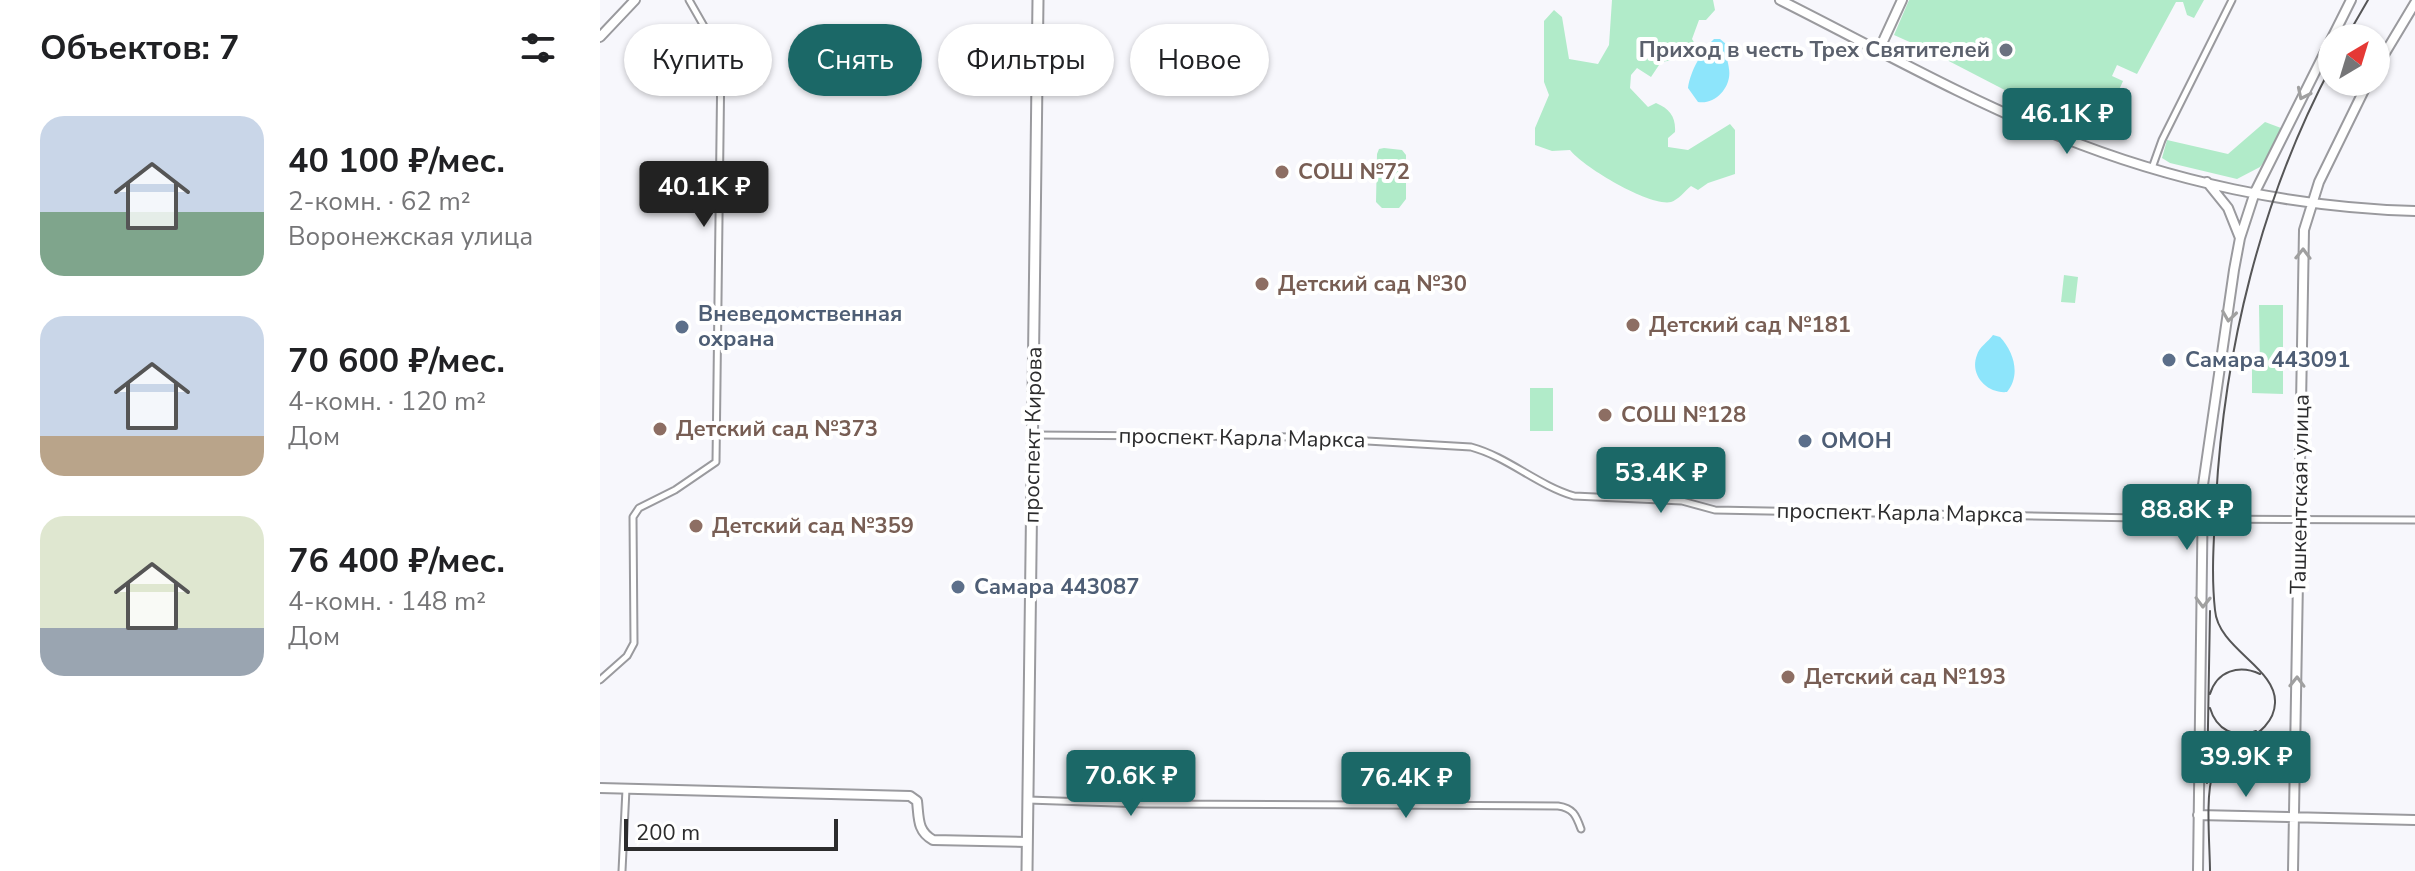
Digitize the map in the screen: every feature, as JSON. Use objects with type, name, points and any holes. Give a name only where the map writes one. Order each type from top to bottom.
[{"type":"main road","points":[[600,37],[635,0]]},
{"type":"main road","name":"проспект Кирова","points":[[1027,871],[1038,0]]},
{"type":"main road","points":[[1780,0],[2057,136],[2152,168],[2313,202],[2371,210],[2415,211]]},
{"type":"main road","points":[[1879,50],[1902,0]]},
{"type":"main road","points":[[2198,871],[2203,485],[2240,238],[2255,192],[2351,0]]},
{"type":"main road","points":[[2390,45],[2415,3]]},
{"type":"main road","name":"Ташкентская улица","points":[[2293,871],[2304,230],[2319,182],[2361,96]]},
{"type":"main road","points":[[2207,182],[2228,208],[2240,238]]},
{"type":"main road","points":[[600,788],[910,796],[917,801],[924,835],[933,840],[1027,842]]},
{"type":"main road","points":[[2198,815],[2415,820]]},
{"type":"street","points":[[600,680],[627,656],[634,643],[633,517],[639,508],[675,490],[716,462],[721,56],[689,0]]},
{"type":"street","points":[[2152,168],[2162,140],[2232,0]]},
{"type":"street","name":"проспект Карла Маркса","points":[[1034,435],[1298,437],[1471,447],[1485,451],[1550,487],[1574,496],[1682,501],[1715,510],[2415,520]]},
{"type":"street","points":[[622,871],[626,789]]},
{"type":"street","points":[[1027,800],[1160,804],[1558,806],[1568,808],[1576,815],[1581,829]]},
{"type":"green space","points":[[1612,0],[1713,0],[1715,10],[1706,20],[1699,20],[1692,39],[1695,44],[1693,52],[1680,59],[1661,62],[1651,77],[1637,68],[1631,75],[1630,88],[1648,107],[1656,103],[1671,114],[1675,132],[1668,138],[1668,147],[1688,150],[1730,124],[1735,130],[1735,174],[1708,183],[1698,190],[1691,186],[1674,201],[1661,202],[1618,184],[1588,166],[1570,150],[1552,151],[1535,145],[1535,128],[1549,95],[1544,82],[1544,21],[1554,10],[1562,17],[1569,59],[1598,64],[1609,45]]},
{"type":"green space","points":[[1909,0],[2204,0],[2194,18],[2187,15],[2183,2],[2176,2],[2137,74],[2117,65],[2112,76],[2123,81],[2115,99],[2122,102],[2111,133],[2055,114],[1894,35]]},
{"type":"green space","points":[[2265,122],[2281,128],[2267,158],[2260,167],[2237,179],[2170,163],[2162,158],[2167,140],[2228,154]]},
{"type":"green space","points":[[1379,149],[1402,150],[1406,155],[1406,199],[1399,208],[1382,208],[1376,202],[1377,154]]},
{"type":"green space","points":[[2064,275],[2078,277],[2075,303],[2061,302]]},
{"type":"green space","points":[[2259,305],[2283,305],[2283,394],[2252,393],[2252,369],[2260,369]]},
{"type":"green space","points":[[1530,388],[1553,388],[1553,431],[1530,431]]},
{"type":"water","points":[[1714,39],[1726,44],[1728,82],[1716,98],[1698,102],[1688,88],[1689,82],[1697,62]]},
{"type":"water","points":[[1993,335],[2005,343],[2014,364],[2014,378],[2007,392],[1987,386],[1976,370],[1978,352]]},
{"type":"tram line","points":[[2354,24],[2368,0]]},
{"type":"tram line","points":[[2210,871],[2209,807],[2213,774],[2228,755],[2267,724],[2273,715],[2275,703],[2267,679],[2226,636],[2215,610],[2214,527],[2220,444],[2237,332],[2250,276],[2285,168],[2318,94]]},
{"type":"tram line","points":[[2207,783],[2210,611]]},
{"type":"tram line","points":[[2210,694],[2218,680],[2230,672],[2244,670],[2260,674]]},
{"type":"tram line","points":[[2210,708],[2217,722],[2227,731],[2241,734],[2256,731]]},
{"type":"place","name":"Приход в честь Трех Святителей","points":[[2006,50]]},
{"type":"place","name":"СОШ №72","points":[[1282,172]]},
{"type":"place","name":"Детский сад №30","points":[[1262,284]]},
{"type":"place","name":"Детский сад №181","points":[[1633,325]]},
{"type":"place","name":"Вневедомственная охрана","points":[[682,327]]},
{"type":"place","name":"Самара 443091","points":[[2169,360]]},
{"type":"place","name":"СОШ №128","points":[[1605,415]]},
{"type":"place","name":"Детский сад №373","points":[[660,429]]},
{"type":"place","name":"ОМОН","points":[[1805,441]]},
{"type":"place","name":"Детский сад №359","points":[[696,526]]},
{"type":"place","name":"Самара 443087","points":[[958,587]]},
{"type":"place","name":"Детский сад №193","points":[[1788,677]]}]
